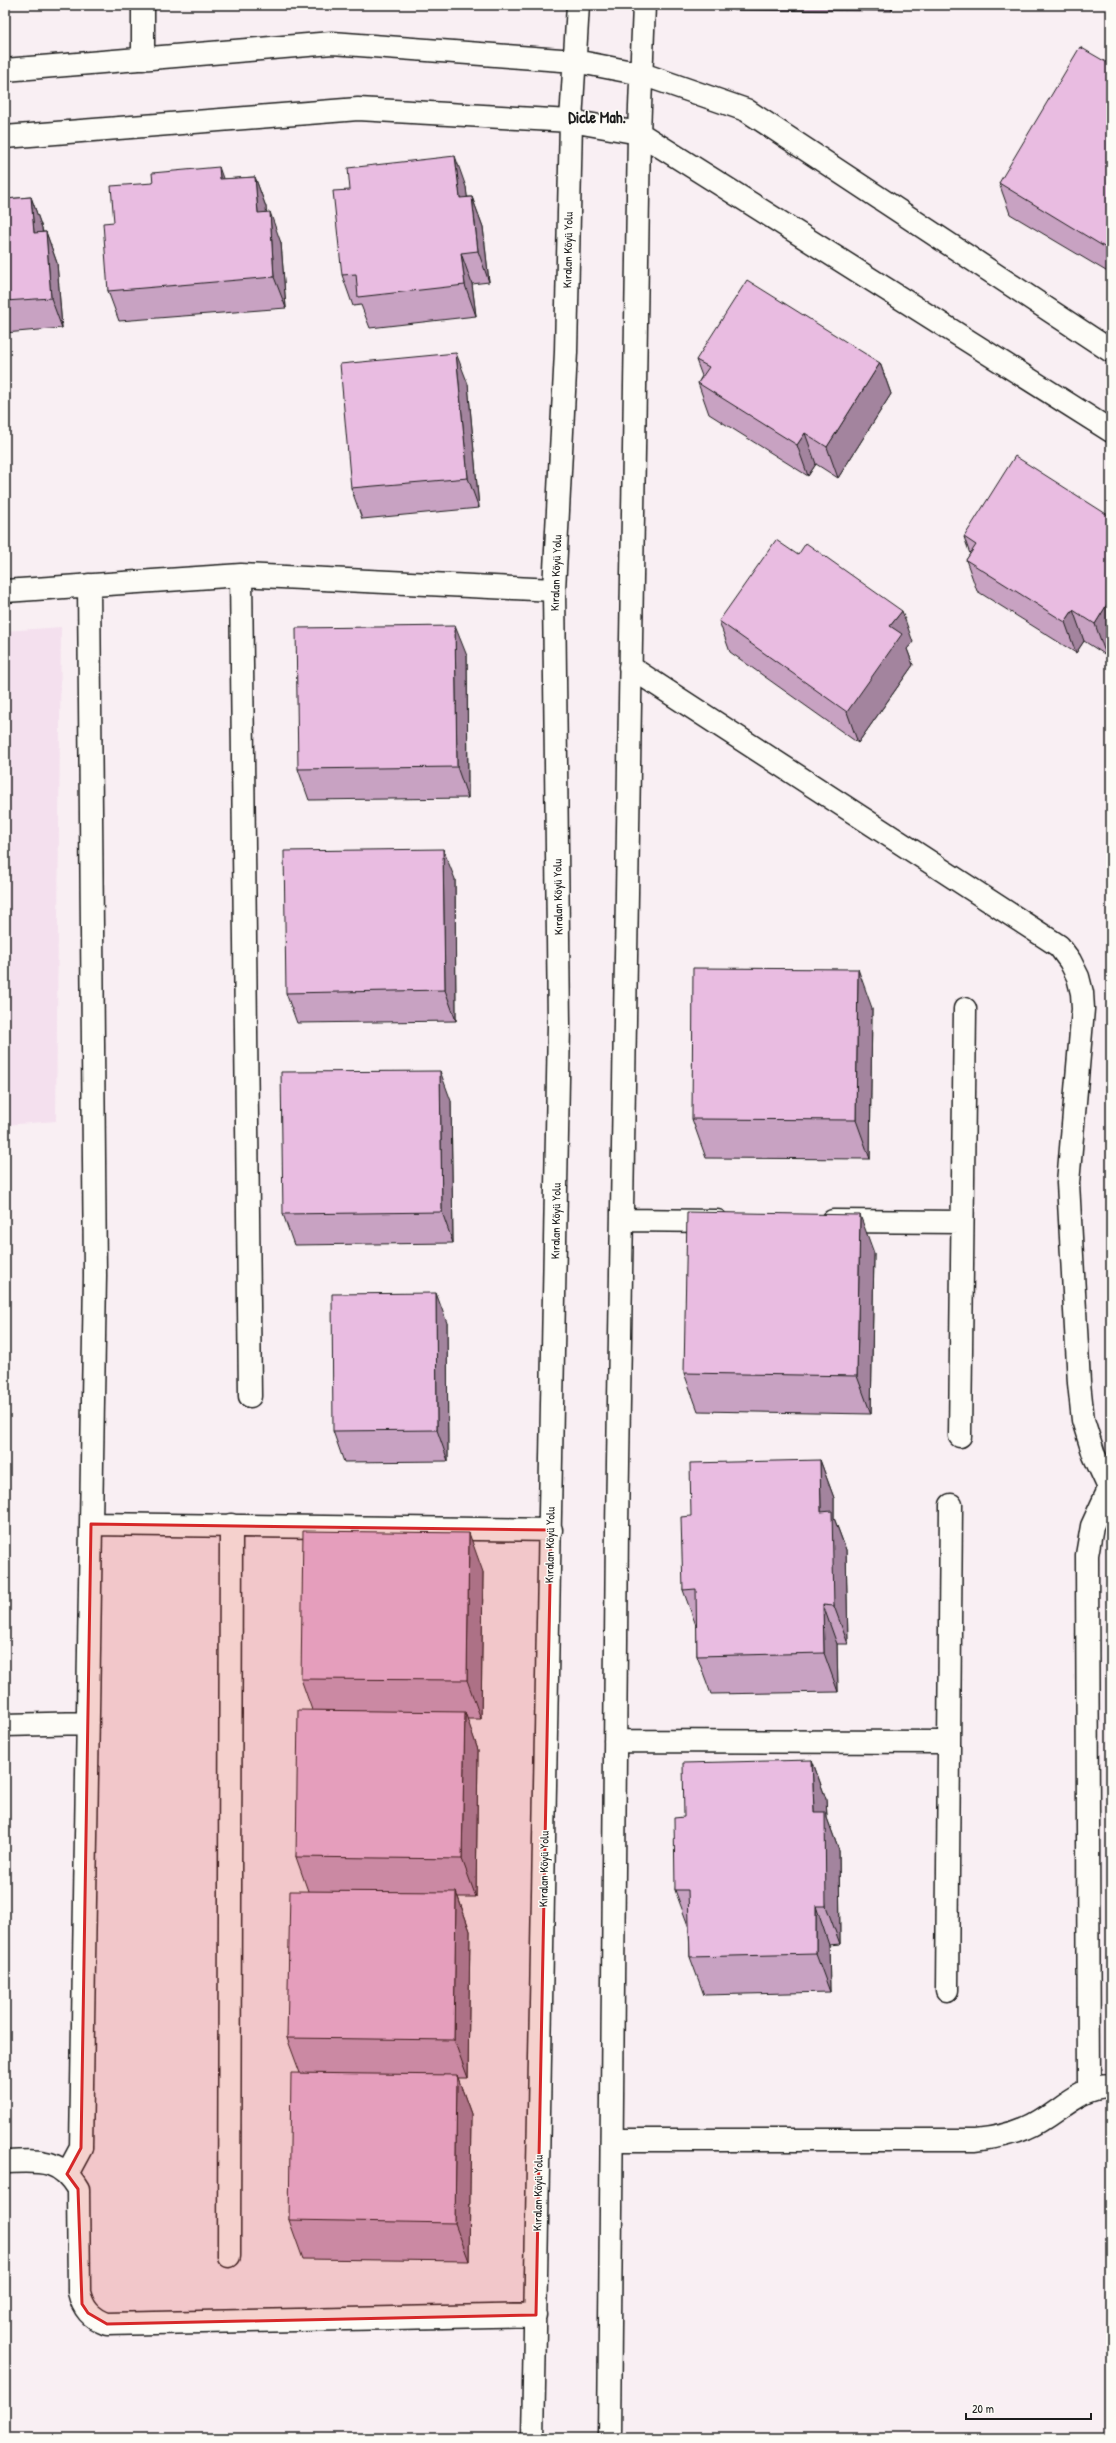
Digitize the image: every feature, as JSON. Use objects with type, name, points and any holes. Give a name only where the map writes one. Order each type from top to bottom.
[{"type":"street","points":[[143,5],[143,59]]},
{"type":"street","name":"Kıralan Köyü Yolu","points":[[533,2438],[551,1530],[559,1024],[554,590],[566,352],[571,121],[578,5]]},
{"type":"street","points":[[609,2438],[615,1741],[622,1220],[639,133],[644,5]]},
{"type":"street","points":[[5,70],[332,43],[575,61],[642,74],[746,110],[1111,351]]},
{"type":"street","points":[[5,137],[358,109],[571,121],[639,133],[1111,431]]},
{"type":"street","points":[[5,591],[241,575],[554,590]]},
{"type":"street","points":[[241,575],[250,1396]]},
{"type":"street","points":[[66,2174],[81,2148],[95,1267],[89,585]]},
{"type":"street","points":[[630,667],[1059,946],[1070,961],[1078,977],[1082,1009],[1068,1183],[1079,1383],[1083,1420],[1094,1455],[1110,1490],[1092,1526],[1087,1555],[1089,2090]]},
{"type":"street","points":[[960,1436],[965,1009]]},
{"type":"street","points":[[622,1220],[740,1221]]},
{"type":"street","points":[[812,1221],[962,1222]]},
{"type":"street","points":[[947,1990],[951,1505]]},
{"type":"street","points":[[91,1524],[551,1530]]},
{"type":"street","points":[[229,2256],[231,1525]]},
{"type":"street","points":[[5,1725],[88,1723]]},
{"type":"street","points":[[615,1741],[949,1742]]},
{"type":"street","points":[[612,2140],[975,2140],[1002,2136],[1027,2128],[1050,2115],[1068,2100],[1089,2090],[1111,2086]]},
{"type":"street","points":[[5,2162],[42,2161],[55,2165],[66,2174],[78,2189],[79,2292],[82,2304],[92,2316],[107,2324],[536,2315]]},
{"type":"highlighted area","points":[[91,1524],[551,1530],[536,2315],[107,2324],[88,2313],[82,2304],[78,2189],[67,2174],[81,2148]]},
{"type":"shaded area","points":[[61,627],[56,1121],[5,1125],[5,631]]},
{"type":"building","points":[[1080,47],[1111,65],[1111,251],[999,183]]},
{"type":"building","points":[[455,156],[460,198],[472,197],[478,251],[461,253],[465,285],[358,297],[356,274],[342,275],[333,191],[350,190],[348,168]]},
{"type":"building","points":[[219,167],[220,179],[255,177],[258,213],[270,212],[274,277],[108,291],[103,223],[114,222],[111,186],[153,183],[152,173]]},
{"type":"building","points":[[31,197],[34,233],[46,232],[51,298],[5,301],[5,199]]},
{"type":"building","points":[[747,280],[880,363],[827,447],[805,433],[797,445],[698,383],[709,367],[696,360]]},
{"type":"building","points":[[456,353],[468,478],[351,488],[340,364]]},
{"type":"building","points":[[1015,456],[1111,517],[1111,598],[1095,624],[1073,610],[1065,622],[966,560],[976,545],[964,537]]},
{"type":"building","points":[[776,540],[798,555],[806,543],[902,611],[890,626],[902,634],[847,712],[719,621]]},
{"type":"building","points":[[455,626],[457,767],[298,769],[296,628]]},
{"type":"building","points":[[443,849],[445,990],[286,993],[284,851]]},
{"type":"building","points":[[693,968],[858,969],[856,1120],[692,1119]]},
{"type":"building","points":[[440,1071],[442,1212],[283,1214],[281,1072]]},
{"type":"building","points":[[687,1212],[860,1215],[857,1376],[684,1373]]},
{"type":"building","points":[[436,1293],[437,1430],[333,1431],[332,1294]]},
{"type":"building","points":[[820,1460],[821,1512],[832,1511],[834,1606],[823,1605],[824,1653],[697,1656],[696,1589],[683,1590],[681,1517],[691,1516],[690,1463]]},
{"type":"building","points":[[303,1531],[469,1533],[467,1680],[301,1679]]},
{"type":"building","points":[[298,1710],[465,1712],[462,1859],[296,1857]]},
{"type":"building","points":[[812,1760],[814,1812],[825,1812],[826,1906],[816,1906],[816,1954],[690,1957],[688,1890],[675,1890],[674,1818],[684,1817],[683,1763]]},
{"type":"building","points":[[290,1891],[456,1892],[454,2040],[287,2038]]},
{"type":"building","points":[[291,2073],[457,2075],[455,2223],[289,2220]]},
{"type":"district","name":"Dicle Mah.","points":[[597,117]]}]
